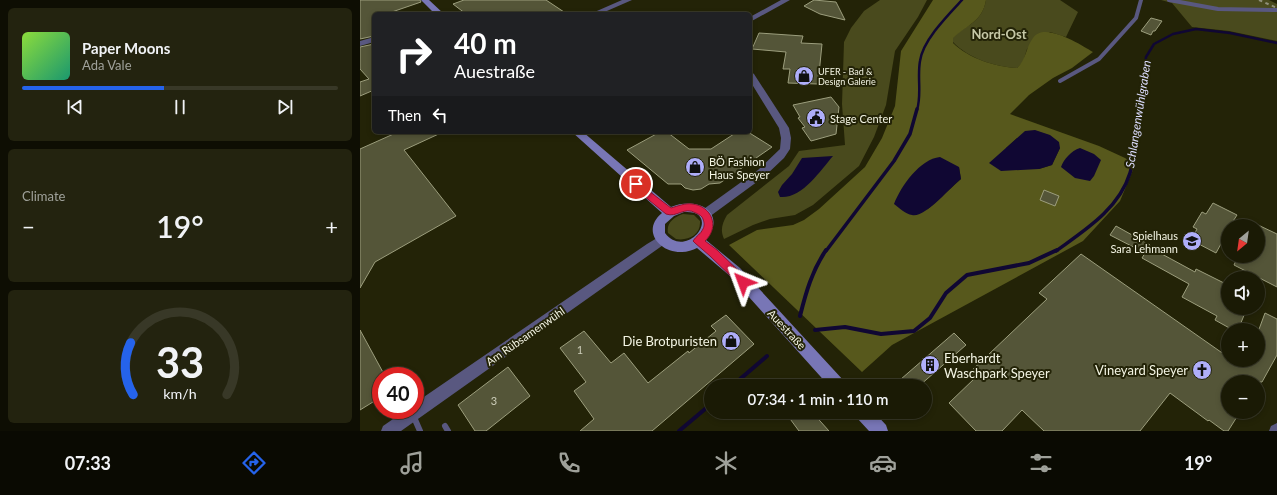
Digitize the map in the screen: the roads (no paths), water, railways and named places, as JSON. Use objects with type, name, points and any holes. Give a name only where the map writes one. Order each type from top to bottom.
[{"type":"street","points":[[425,0],[438,12]]},
{"type":"street","points":[[599,12],[628,0]]},
{"type":"street","points":[[752,19],[786,0]]},
{"type":"street","points":[[360,44],[372,40]]},
{"type":"street","points":[[705,214],[770,167],[785,150],[786,136],[784,128],[752,77]]},
{"type":"street","points":[[579,134],[669,212]]},
{"type":"street","points":[[684,207],[693,207],[705,214],[709,223],[708,229],[704,236],[698,241],[682,246],[674,246],[662,240],[659,236],[658,225],[662,218],[669,212],[684,207]]},
{"type":"street","name":"Am Rübsamenwühl","points":[[424,406],[662,240]]},
{"type":"street","name":"Auestraße","points":[[698,241],[735,272],[833,379]]},
{"type":"street","name":"Am Rübsamenwühl","points":[[388,431],[406,419]]},
{"type":"street","points":[[869,419],[880,431]]},
{"type":"lane","points":[[1060,81],[1099,59],[1136,18],[1142,0]]},
{"type":"lane","points":[[1169,0],[1218,9],[1277,10]]},
{"type":"lane","points":[[415,419],[420,431]]},
{"type":"waterway","points":[[917,110],[919,98],[919,67],[922,53],[937,28],[962,0]]},
{"type":"waterway","name":"Schlangenwühlgraben","points":[[1140,110],[1146,57],[1154,44],[1173,34],[1196,29],[1230,33],[1277,43]]},
{"type":"waterway","points":[[826,251],[894,161],[910,134],[917,109]]},
{"type":"waterway","name":"Schlangenwühlgraben","points":[[1056,251],[1100,218],[1118,197],[1125,186],[1134,158],[1140,109]]},
{"type":"waterway","points":[[800,316],[810,282],[826,250]]},
{"type":"waterway","name":"Schlangenwühlgraben","points":[[815,330],[845,327],[881,334],[914,331],[930,318],[946,293],[967,275],[1029,263],[1057,250]]},
{"type":"waterway","points":[[740,379],[767,356]]},
{"type":"waterway","points":[[679,431],[704,410]]},
{"type":"railway","points":[[1259,0],[1277,8]]},
{"type":"place","name":"UFER - Bad & Design Galerie","points":[[804,76]]},
{"type":"place","name":"Stage Center","points":[[816,118]]},
{"type":"place","name":"BÖ Fashion Haus Speyer","points":[[695,167]]},
{"type":"place","name":"Spielhaus Sara Lehmann","points":[[1192,241]]},
{"type":"place","name":"Die Brotpuristen","points":[[731,341]]},
{"type":"place","name":"Eberhardt Waschpark Speyer","points":[[930,365]]},
{"type":"place","name":"Vineyard Speyer","points":[[1202,370]]},
{"type":"district","name":"Nord-Ost","points":[[999,34]]}]
